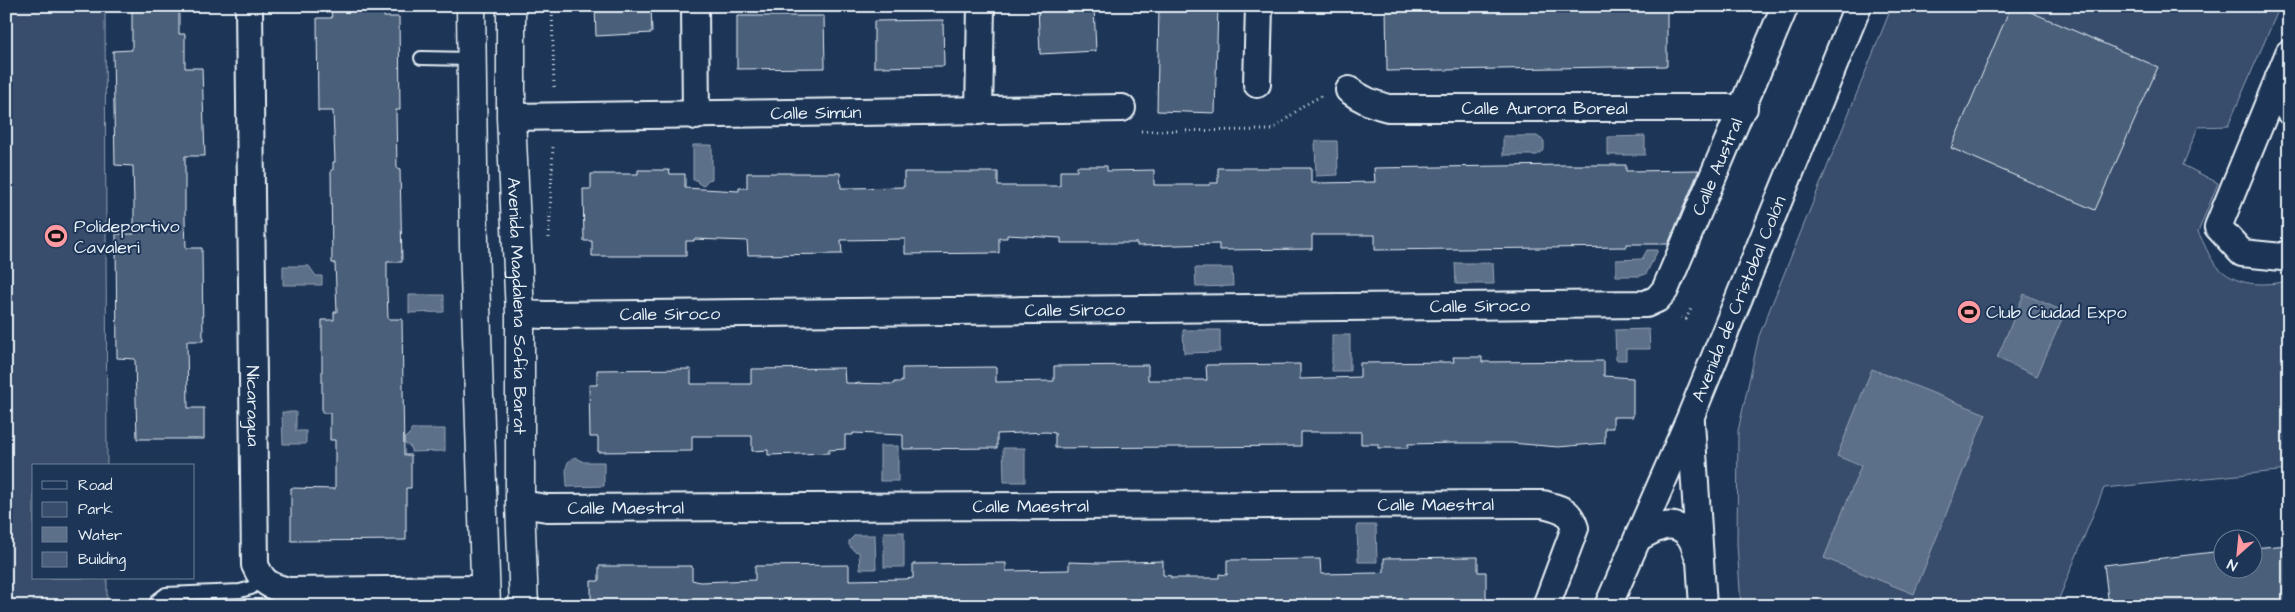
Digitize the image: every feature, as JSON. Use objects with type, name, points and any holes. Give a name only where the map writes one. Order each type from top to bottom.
[{"type":"street","name":"Nicaragua","points":[[249,6],[254,546],[255,565],[262,579]]},
{"type":"street","points":[[262,579],[274,587],[288,591],[485,598],[474,245],[471,6]]},
{"type":"street","name":"Avenida Magdalena Sofía Barat","points":[[511,6],[511,117],[520,314],[520,504],[524,606]]},
{"type":"street","points":[[695,6],[696,116]]},
{"type":"street","points":[[979,111],[982,6]]},
{"type":"street","points":[[1257,84],[1259,6]]},
{"type":"street","name":"Calle Austral","points":[[1630,304],[1646,304],[1657,299],[1666,290],[1744,108],[1785,6]]},
{"type":"street","name":"Avenida de Cristobal Colón","points":[[1703,606],[1690,418],[1858,6]]},
{"type":"street","points":[[2289,53],[2218,226],[2242,253],[2282,257],[2289,253]]},
{"type":"street","points":[[2279,77],[2289,111]]},
{"type":"street","name":"Calle Aurora Boreal","points":[[1350,90],[1366,101],[1388,108],[1744,108]]},
{"type":"street","name":"Calle Simún","points":[[511,117],[696,116],[1122,108]]},
{"type":"street","name":"Calle Siroco","points":[[520,314],[1630,304]]},
{"type":"street","points":[[1608,606],[1690,418]]},
{"type":"street","name":"Calle Maestral","points":[[520,504],[557,508],[1543,504],[1560,508],[1571,516],[1575,528],[1546,606]]},
{"type":"street","points":[[1638,538],[1658,526],[1672,525],[1688,534],[1700,559]]},
{"type":"lane","points":[[421,58],[471,59]]},
{"type":"lane","points":[[154,606],[166,594],[240,591],[250,588],[262,579]]},
{"type":"path","points":[[1122,108],[1123,127],[1129,132],[1272,130],[1303,106],[1324,94],[1350,90]]},
{"type":"green space","name":"Polideportivo Cavaleri","points":[[6,6],[105,6],[107,464],[32,464],[32,580],[107,580],[107,606],[6,606]]},
{"type":"green space","name":"Club Ciudad Expo","points":[[1892,6],[2280,6],[2228,126],[2198,127],[2183,165],[2218,183],[2198,232],[2214,263],[2224,273],[2241,281],[2269,284],[2289,281],[2289,470],[2104,488],[2056,606],[1741,606],[1737,544],[1738,431],[1759,336]]},
{"type":"water","points":[[1503,136],[1537,136],[1544,141],[1544,150],[1537,155],[1503,155]]},
{"type":"water","points":[[1645,136],[1645,155],[1608,155],[1608,137]]},
{"type":"water","points":[[1315,141],[1337,141],[1338,175],[1316,176]]},
{"type":"water","points":[[693,145],[712,145],[712,179],[708,180],[703,186],[697,180],[693,180]]},
{"type":"water","points":[[1647,250],[1658,250],[1646,274],[1640,276],[1616,276],[1616,260],[1642,259]]},
{"type":"water","points":[[1455,263],[1493,263],[1494,284],[1456,284]]},
{"type":"water","points":[[283,266],[309,266],[316,276],[322,276],[322,285],[283,285]]},
{"type":"water","points":[[1195,268],[1232,268],[1233,286],[1196,287]]},
{"type":"water","points":[[2024,294],[2065,312],[2037,376],[1997,358]]},
{"type":"water","points":[[409,295],[444,295],[444,312],[409,313]]},
{"type":"water","points":[[1649,329],[1650,349],[1626,349],[1626,360],[1616,360],[1615,330]]},
{"type":"water","points":[[1183,330],[1220,330],[1220,352],[1184,353]]},
{"type":"water","points":[[1332,335],[1350,335],[1350,371],[1332,371]]},
{"type":"water","points":[[1872,369],[1986,414],[1914,594],[1824,558],[1861,466],[1837,456]]},
{"type":"water","points":[[282,412],[296,412],[296,431],[306,431],[306,444],[283,444]]},
{"type":"water","points":[[411,429],[445,429],[445,451],[411,452],[411,447],[405,444],[404,439],[411,432]]},
{"type":"water","points":[[880,446],[898,446],[898,481],[880,481]]},
{"type":"water","points":[[1003,448],[1025,448],[1025,482],[1004,482]]},
{"type":"water","points":[[576,457],[583,462],[604,462],[604,486],[567,487],[567,465],[569,461]]},
{"type":"water","points":[[1357,525],[1376,525],[1377,562],[1358,562]]},
{"type":"water","points":[[884,532],[904,532],[904,567],[884,567]]},
{"type":"water","points":[[855,535],[875,535],[876,569],[860,569],[859,552],[854,551],[849,545],[849,541]]},
{"type":"building","points":[[132,6],[179,6],[179,34],[185,34],[185,68],[202,68],[205,156],[185,156],[185,219],[186,248],[202,248],[203,341],[187,341],[188,408],[204,408],[204,439],[137,439],[135,359],[117,358],[116,234],[134,234],[134,203],[133,166],[115,165],[113,51],[132,50]]},
{"type":"building","points":[[344,6],[372,6],[372,9],[384,9],[384,17],[399,17],[400,110],[396,110],[397,169],[400,169],[402,262],[387,262],[387,290],[388,319],[402,319],[404,455],[411,455],[411,488],[406,488],[406,540],[291,541],[291,488],[335,489],[335,440],[330,440],[330,413],[322,413],[322,320],[334,320],[334,312],[337,312],[335,263],[332,263],[331,170],[333,170],[333,162],[335,162],[333,111],[318,111],[317,18],[332,18],[331,10],[344,9]]},
{"type":"building","points":[[595,6],[651,6],[652,33],[596,36]]},
{"type":"building","points":[[1038,6],[1094,6],[1096,51],[1040,54]]},
{"type":"building","points":[[1159,6],[1218,6],[1215,113],[1157,111]]},
{"type":"building","points":[[1386,6],[1667,6],[1667,66],[1387,71]]},
{"type":"building","points":[[2011,6],[2017,6],[2158,67],[2095,210],[1951,148]]},
{"type":"building","points":[[737,16],[824,16],[825,68],[737,69]]},
{"type":"building","points":[[943,20],[944,66],[874,67],[874,21]]},
{"type":"building","points":[[1626,165],[1626,171],[1699,170],[1668,244],[1626,244],[1626,247],[1375,250],[1375,235],[1312,235],[1312,249],[1219,250],[1219,244],[1137,246],[1137,243],[1061,243],[1061,238],[1007,235],[1007,238],[999,238],[999,253],[905,254],[905,239],[841,240],[842,254],[748,255],[747,241],[694,239],[694,241],[686,241],[686,256],[592,256],[592,241],[584,241],[583,189],[591,189],[591,174],[638,174],[638,170],[669,170],[670,174],[685,174],[685,188],[739,191],[739,188],[747,188],[747,173],[840,173],[841,188],[849,188],[904,187],[904,172],[998,172],[998,186],[1060,186],[1060,171],[1077,171],[1077,166],[1107,166],[1107,171],[1154,170],[1154,185],[1210,185],[1210,183],[1218,183],[1218,168],[1311,168],[1311,183],[1320,183],[1375,182],[1374,168]]},
{"type":"building","points":[[1453,357],[1482,357],[1482,362],[1604,361],[1604,376],[1633,378],[1633,417],[1613,417],[1613,428],[1605,428],[1605,443],[1558,447],[1511,443],[1454,443],[1408,444],[1408,448],[1378,448],[1378,444],[1361,444],[1361,432],[1301,432],[1301,446],[1055,448],[1055,433],[1047,432],[997,434],[997,448],[903,449],[903,435],[853,433],[853,435],[845,435],[845,449],[829,450],[829,453],[768,455],[768,450],[752,451],[752,436],[692,436],[692,451],[598,452],[598,437],[590,437],[589,385],[597,385],[597,370],[691,369],[691,384],[751,384],[751,369],[844,368],[845,383],[894,384],[894,382],[902,382],[902,368],[996,367],[996,382],[1054,381],[1054,366],[1148,365],[1148,380],[1207,380],[1206,365],[1300,364],[1300,379],[1360,377],[1360,363],[1454,362]]},
{"type":"building","points":[[2289,545],[2289,606],[2109,606],[2104,565],[2212,552],[2212,580],[2262,580],[2262,547]]},
{"type":"building","points":[[1478,557],[1478,572],[1486,572],[1486,606],[591,606],[591,581],[599,581],[599,566],[692,566],[692,580],[700,582],[755,580],[755,566],[849,565],[849,580],[913,578],[913,564],[1006,563],[1006,571],[1069,570],[1069,562],[1163,561],[1163,575],[1171,576],[1171,578],[1219,578],[1219,574],[1227,575],[1227,560],[1320,559],[1321,574],[1384,572],[1384,558]]},
{"type":"place","name":"Polideportivo Cavaleri","points":[[56,236]]},
{"type":"place","name":"Club Ciudad Expo","points":[[1969,312]]}]
